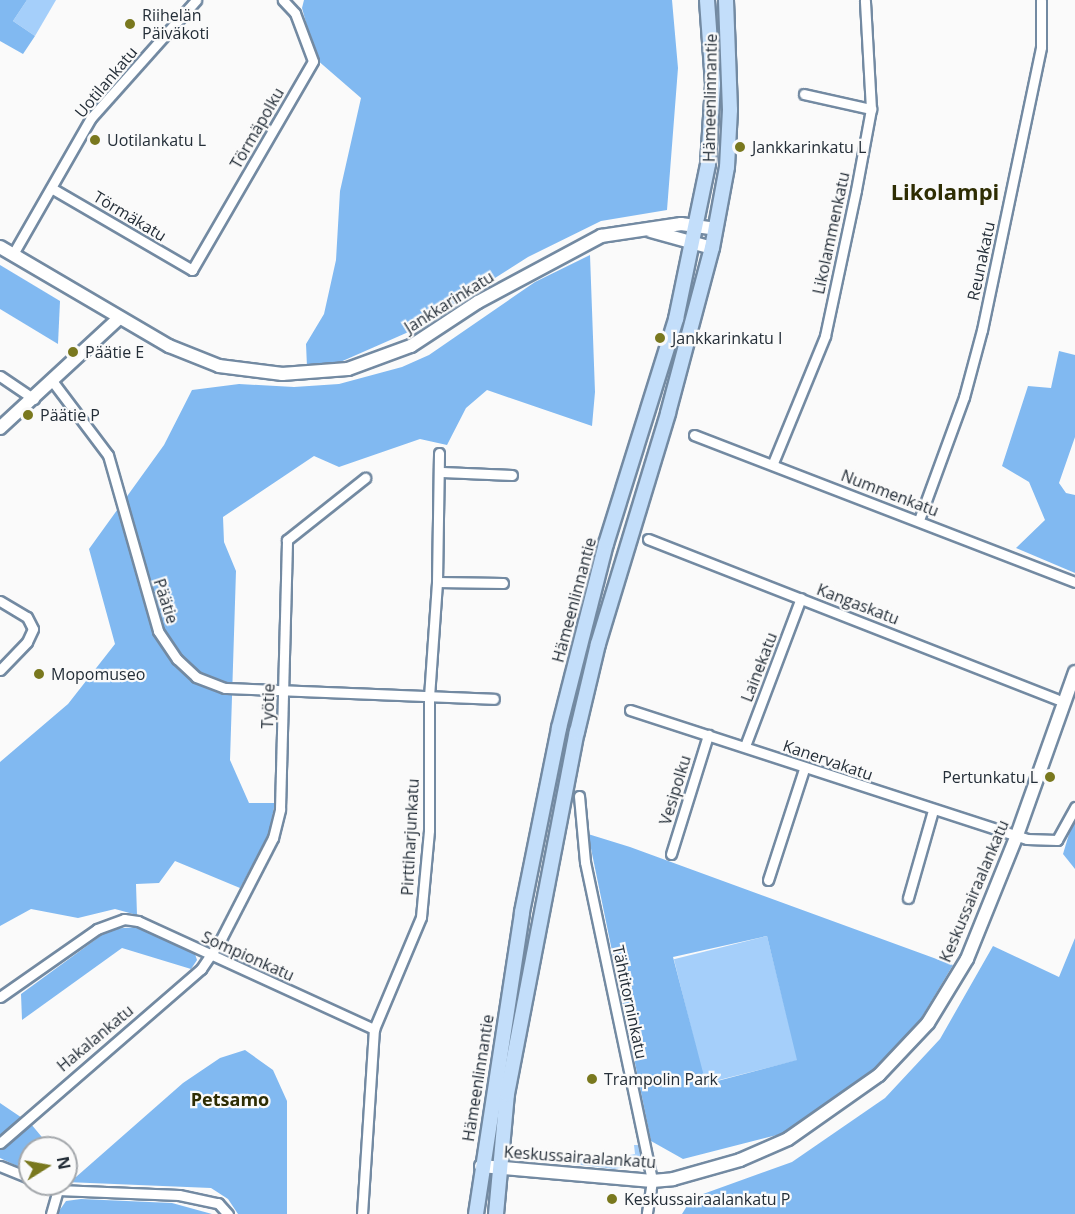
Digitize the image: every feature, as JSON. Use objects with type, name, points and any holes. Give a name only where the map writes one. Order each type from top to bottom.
[{"type":"main road","name":"Hämeenlinnantie","points":[[476,1214],[481,1166],[522,912],[559,728],[606,544],[676,319],[708,164],[713,84],[706,0]]},
{"type":"main road","name":"Hämeenlinnantie","points":[[496,1214],[507,1094],[577,732],[597,644],[675,391],[716,229],[727,167],[730,110],[726,0]]},
{"type":"street","name":"Uotilankatu","points":[[13,254],[53,189],[91,118],[196,0]]},
{"type":"street","name":"Törmäpolku","points":[[192,270],[313,61],[295,13],[283,0]]},
{"type":"street","name":"Likolammenkatu","points":[[773,463],[825,336],[871,109],[865,0]]},
{"type":"street","name":"Reunakatu","points":[[919,520],[960,409],[982,330],[1041,47],[1041,0]]},
{"type":"street","points":[[804,94],[871,109]]},
{"type":"street","name":"Törmäkatu","points":[[53,189],[192,270]]},
{"type":"street","name":"Jankkarinkatu","points":[[0,247],[169,346],[219,366],[282,374],[348,369],[411,346],[478,302],[573,248],[601,236],[696,225],[716,229]]},
{"type":"street","name":"Jankkarinkatu","points":[[650,231],[712,248]]},
{"type":"street","points":[[0,428],[53,382],[119,318]]},
{"type":"street","points":[[0,376],[34,399]]},
{"type":"street","name":"Päätie","points":[[53,382],[108,455],[128,515],[151,611],[177,658],[196,677],[216,687],[284,692],[494,699]]},
{"type":"street","name":"Nummenkatu","points":[[694,435],[773,463],[1075,582]]},
{"type":"street","name":"Pirttiharjunkatu","points":[[362,1214],[374,1029],[421,917],[429,830],[429,697],[442,472],[439,453]]},
{"type":"street","points":[[442,472],[512,476]]},
{"type":"street","name":"Työtie","points":[[210,956],[273,838],[280,809],[287,540],[365,478]]},
{"type":"street","name":"Kangaskatu","points":[[648,539],[1057,699]]},
{"type":"street","points":[[437,582],[503,583]]},
{"type":"street","name":"Lainekatu","points":[[745,746],[801,598]]},
{"type":"street","points":[[0,601],[27,617],[33,629],[27,642],[0,670]]},
{"type":"street","name":"Keskussairaalankatu","points":[[481,1166],[652,1181],[673,1179],[740,1160],[788,1139],[879,1075],[928,1023],[967,959],[1017,835],[1075,672]]},
{"type":"street","name":"Kanervakatu","points":[[630,710],[745,746],[804,769],[1044,842],[1057,840],[1075,807]]},
{"type":"street","name":"Vesipolku","points":[[671,854],[708,735]]},
{"type":"street","points":[[768,880],[804,769]]},
{"type":"street","name":"Tähtitorninkatu","points":[[579,796],[585,862],[652,1181],[647,1214]]},
{"type":"street","points":[[908,898],[933,810]]},
{"type":"street","name":"Sompionkatu","points":[[0,997],[108,923],[138,921],[210,956],[374,1029]]},
{"type":"street","name":"Hakalankatu","points":[[0,1143],[201,969],[210,956]]},
{"type":"street","points":[[0,1166],[18,1173]]},
{"type":"street","points":[[78,1191],[179,1195],[218,1203],[228,1214]]},
{"type":"street","points":[[51,1214],[56,1196]]},
{"type":"shaded area","points":[[0,0],[27,0],[13,21],[35,36],[23,54],[0,41]]},
{"type":"shaded area","points":[[27,0],[56,0],[35,36],[13,21]]},
{"type":"shaded area","points":[[304,0],[672,0],[678,68],[667,210],[601,221],[528,257],[413,330],[338,363],[307,367],[306,344],[324,314],[336,260],[340,191],[361,98],[316,59],[302,8]]},
{"type":"shaded area","points":[[590,255],[595,392],[592,426],[487,390],[466,408],[447,445],[420,439],[339,467],[314,456],[223,517],[224,542],[236,571],[230,760],[249,803],[275,803],[268,836],[240,888],[175,861],[159,883],[136,884],[137,915],[115,909],[78,918],[31,909],[0,926],[0,762],[68,704],[115,644],[89,549],[164,445],[192,390],[239,384],[294,387],[339,384],[402,367],[429,355],[535,282]]},
{"type":"shaded area","points":[[0,265],[60,301],[58,344],[0,309]]},
{"type":"shaded area","points":[[1059,351],[1075,355],[1075,437],[1059,483],[1066,493],[1075,495],[1075,573],[1016,548],[1045,520],[1029,482],[1002,466],[1028,386],[1051,388]]},
{"type":"shaded area","points":[[1075,814],[1075,869],[1063,854]]},
{"type":"shaded area","points":[[588,834],[630,847],[953,965],[920,1020],[878,1069],[785,1133],[683,1159],[651,1141]],"holes":[[[767,936],[797,1060],[706,1084],[673,957]]]},
{"type":"shaded area","points":[[138,927],[195,954],[197,960],[191,969],[122,948],[22,1020],[21,994],[110,929]]},
{"type":"shaded area","points":[[767,936],[798,1060],[705,1083],[674,959]]},
{"type":"shaded area","points":[[1075,938],[1075,1214],[682,1214],[692,1198],[792,1162],[885,1098],[940,1039],[993,946],[1059,977]]},
{"type":"shaded area","points":[[245,1050],[273,1070],[287,1101],[287,1214],[238,1214],[228,1199],[211,1188],[78,1182],[78,1175],[183,1083],[220,1058]]},
{"type":"shaded area","points":[[0,1103],[31,1124],[41,1136],[18,1136],[18,1166],[0,1158]]},
{"type":"shaded area","points":[[634,1145],[639,1145],[642,1153],[635,1166],[614,1169],[565,1163],[567,1156],[598,1161],[635,1154]]},
{"type":"shaded area","points":[[81,1199],[172,1203],[212,1214],[57,1214],[66,1201]]},
{"type":"place","name":"Riihelän Päiväkoti","points":[[130,24]]},
{"type":"place","name":"Uotilankatu L","points":[[95,140]]},
{"type":"place","name":"Jankkarinkatu L","points":[[740,147]]},
{"type":"place","name":"Jankkarinkatu I","points":[[660,338]]},
{"type":"place","name":"Päätie E","points":[[73,352]]},
{"type":"place","name":"Päätie P","points":[[28,415]]},
{"type":"place","name":"Mopomuseo","points":[[39,674]]},
{"type":"place","name":"Pertunkatu L","points":[[1050,777]]},
{"type":"place","name":"Trampolin Park","points":[[592,1079]]},
{"type":"place","name":"Keskussairaalankatu P","points":[[612,1199]]},
{"type":"district","name":"Likolampi","points":[[945,192]]},
{"type":"district","name":"Petsamo","points":[[230,1099]]}]
